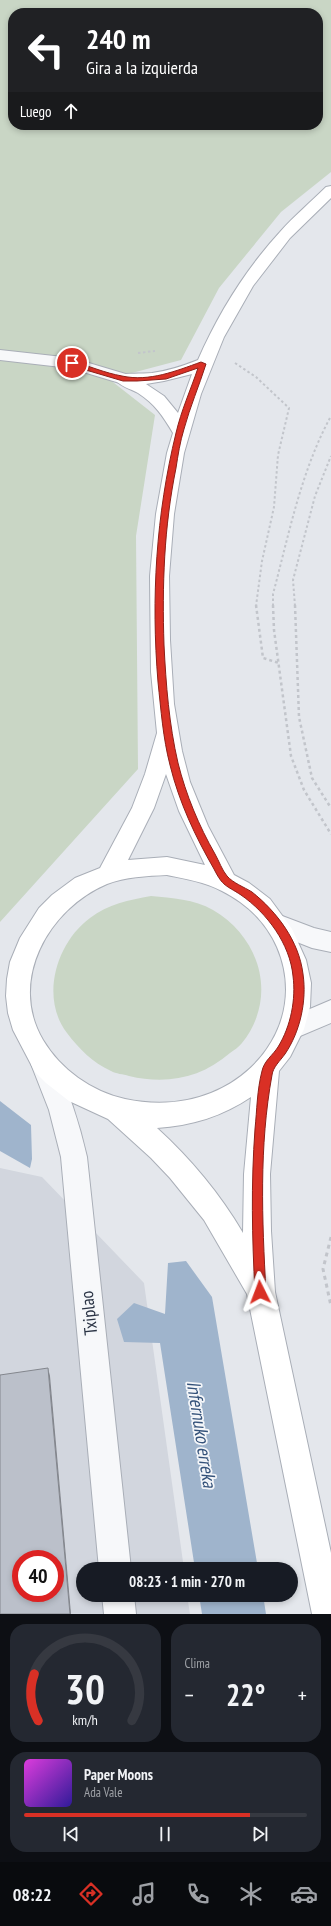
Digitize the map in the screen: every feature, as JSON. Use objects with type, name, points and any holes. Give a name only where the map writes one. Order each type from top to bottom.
[{"type":"street","points":[[225,881],[203,842],[186,804],[174,765],[166,728],[160,631],[160,556],[164,507],[180,431],[203,364],[232,307],[254,275],[301,218],[331,190]]},
{"type":"street","points":[[0,355],[72,363],[123,379],[150,392],[161,401],[169,410],[180,431]]},
{"type":"street","points":[[123,379],[166,377],[203,364]]},
{"type":"street","points":[[108,874],[130,837],[148,800],[160,764],[166,728]]},
{"type":"street","points":[[167,866],[197,871],[225,881],[245,892],[263,906],[277,924],[291,948],[298,974],[299,1001],[293,1028],[282,1050],[267,1069],[238,1093],[215,1105],[189,1112],[148,1115],[115,1109],[89,1099],[66,1085],[43,1063],[27,1036],[18,1008],[18,979],[24,951],[38,926],[57,904],[80,886],[108,874],[137,867],[167,866]]},
{"type":"street","points":[[277,924],[312,938],[331,942]]},
{"type":"street","points":[[293,1028],[331,1011]]},
{"type":"street","name":"Txiplao","points":[[43,1063],[57,1092],[67,1123],[74,1157],[114,1562]]},
{"type":"street","points":[[267,1069],[257,1174],[257,1231],[260,1292],[328,1614]]},
{"type":"street","points":[[115,1109],[144,1132],[171,1158],[197,1187],[220,1219],[242,1254],[260,1292]]},
{"type":"street","points":[[119,1602],[120,1614]]},
{"type":"path","points":[[235,363],[256,377],[289,408],[278,455],[274,506],[262,561],[256,610],[263,658],[279,663]]},
{"type":"path","points":[[331,416],[319,438],[301,489],[273,594],[274,630],[285,719],[292,756],[304,790],[331,834]]},
{"type":"path","points":[[331,456],[315,496],[293,580],[299,717],[312,778],[331,808]]},
{"type":"path","points":[[331,1238],[323,1270],[331,1306]]},
{"type":"shaded area","points":[[0,1168],[42,1177],[144,1283],[183,1562],[76,1562],[76,1602],[188,1602],[190,1614],[0,1614]]},
{"type":"green space","points":[[0,0],[331,0],[331,172],[281,212],[219,288],[181,360],[109,379],[155,415],[136,536],[138,769],[0,922]]},
{"type":"green space","points":[[151,896],[167,897],[198,903],[213,910],[230,922],[243,936],[253,953],[259,970],[261,989],[259,1007],[253,1026],[239,1046],[219,1062],[195,1074],[157,1080],[143,1079],[113,1072],[92,1060],[67,1033],[59,1019],[54,1004],[53,988],[61,956],[68,942],[78,929],[90,918],[104,909],[127,901]]},
{"type":"water","points":[[0,1101],[31,1125],[32,1159],[30,1168],[0,1151]]},
{"type":"water","name":"Infernuko erreka","points":[[186,1261],[212,1297],[257,1562],[194,1562],[160,1343],[124,1342],[117,1319],[134,1303],[165,1314],[168,1263]]},
{"type":"water","points":[[200,1602],[264,1602],[266,1614],[202,1614]]},
{"type":"building","points":[[48,1368],[70,1614],[0,1614],[0,1375]]},
{"type":"route","points":[[72,363],[123,379],[152,379],[166,377],[179,374],[203,364],[183,418],[172,461],[164,507],[160,556],[159,610],[161,667],[166,728],[174,765],[186,804],[203,842],[225,881],[245,892],[263,906],[277,924],[291,948],[298,974],[299,1001],[293,1028],[282,1050],[267,1069],[262,1109],[257,1174],[257,1231],[260,1292]]}]
